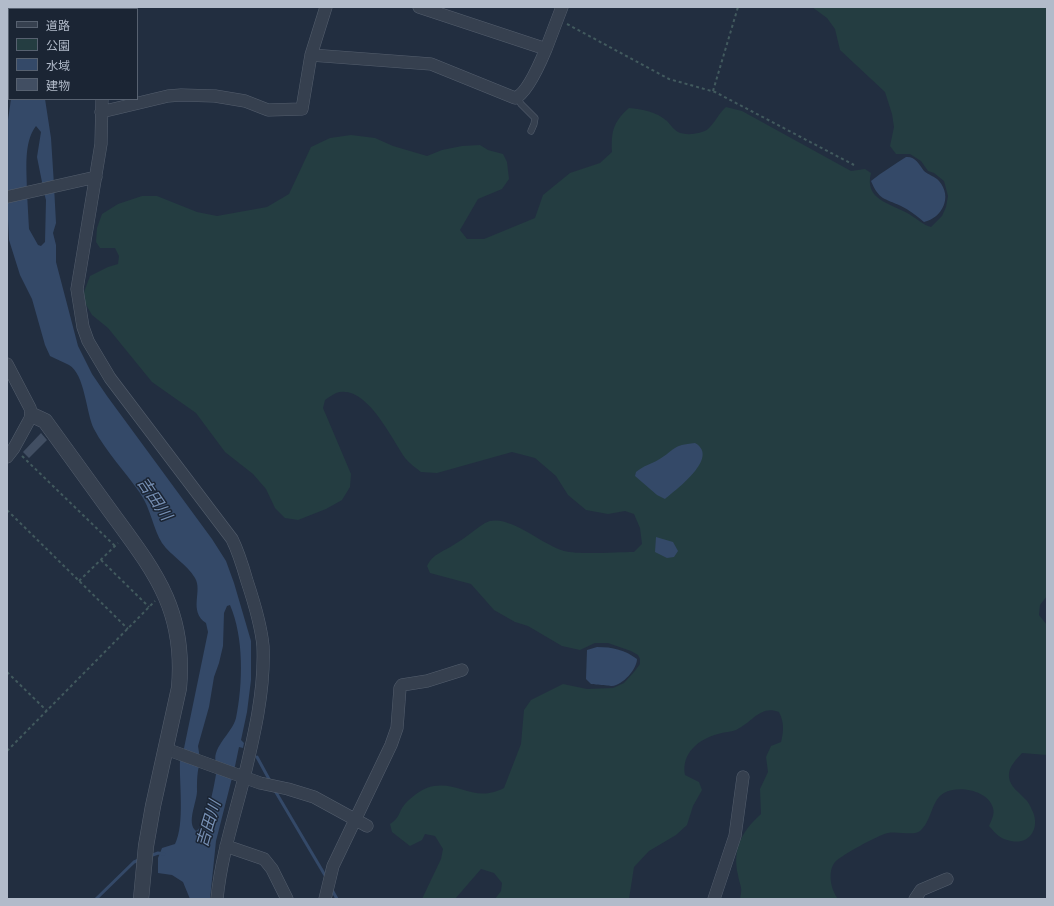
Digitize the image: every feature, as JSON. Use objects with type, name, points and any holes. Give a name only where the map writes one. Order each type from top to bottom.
[{"type":"street","points":[[101,112],[168,96],[182,95],[215,96],[245,101],[268,110],[302,109],[311,55],[326,7]]},
{"type":"street","points":[[419,7],[546,49]]},
{"type":"street","points":[[311,55],[431,64],[475,80],[513,98],[520,95],[538,68],[560,13]]},
{"type":"street","points":[[102,100],[101,144],[77,289],[85,334],[110,378],[232,539],[239,556],[258,618],[263,646],[262,680],[259,704],[241,775],[226,846],[217,899]]},
{"type":"street","points":[[7,197],[96,177]]},
{"type":"street","points":[[7,364],[30,408],[32,415],[11,452]]},
{"type":"street","points":[[32,415],[45,421],[155,572],[166,595],[177,631],[181,669],[170,750],[147,840],[141,899]]},
{"type":"street","points":[[328,889],[333,866],[391,745],[396,728],[399,692],[402,684],[427,681],[462,670]]},
{"type":"street","points":[[170,750],[273,786],[314,797],[367,826]]},
{"type":"street","points":[[714,899],[735,836],[743,777]]},
{"type":"street","points":[[226,846],[264,859],[272,869],[287,899]]},
{"type":"street","points":[[915,899],[921,890],[947,879]]},
{"type":"lane","points":[[517,97],[521,104],[535,118],[531,131]]},
{"type":"path","points":[[713,91],[738,7]]},
{"type":"path","points":[[560,13],[669,79],[713,91],[854,165]]},
{"type":"path","points":[[11,452],[115,546]]},
{"type":"path","points":[[7,510],[128,629]]},
{"type":"path","points":[[79,581],[127,534]]},
{"type":"path","points":[[101,560],[149,607]]},
{"type":"path","points":[[7,751],[157,599],[166,595]]},
{"type":"path","points":[[7,672],[47,711]]},
{"type":"green space","points":[[812,7],[1047,7],[1047,596],[1040,605],[1039,615],[1047,625],[1047,755],[1022,753],[1013,764],[1009,773],[1011,784],[1028,802],[1033,812],[1035,818],[1034,830],[1028,838],[1023,841],[1017,842],[1004,839],[996,834],[989,826],[994,813],[990,802],[979,793],[964,789],[957,789],[944,793],[936,800],[927,822],[920,831],[914,833],[888,833],[852,850],[835,862],[831,871],[831,881],[833,891],[838,899],[740,899],[741,889],[736,866],[736,857],[740,841],[754,820],[761,814],[760,789],[768,772],[766,757],[771,746],[781,742],[783,734],[783,723],[781,716],[779,712],[772,710],[757,715],[736,730],[704,739],[693,748],[686,760],[684,767],[685,775],[699,782],[702,790],[693,806],[687,825],[676,835],[649,851],[634,867],[629,899],[495,899],[501,891],[502,883],[494,873],[481,869],[455,899],[422,899],[441,859],[443,849],[435,836],[425,834],[422,840],[410,846],[392,832],[390,824],[398,817],[405,804],[426,788],[434,786],[452,787],[476,793],[494,792],[504,788],[521,744],[524,710],[531,700],[563,684],[587,689],[613,688],[624,683],[640,664],[638,655],[608,643],[595,643],[580,650],[562,646],[528,626],[515,622],[494,610],[471,584],[430,573],[427,566],[429,562],[432,558],[459,542],[481,525],[494,521],[503,521],[513,525],[555,548],[564,551],[589,553],[634,552],[642,544],[640,528],[634,514],[625,511],[608,514],[586,510],[568,495],[556,476],[535,458],[512,452],[437,473],[421,472],[405,458],[385,426],[367,404],[357,396],[347,392],[336,393],[330,396],[325,400],[323,408],[351,474],[350,487],[342,500],[326,509],[298,520],[285,518],[275,508],[266,489],[253,474],[225,452],[196,413],[152,382],[108,328],[92,315],[85,303],[84,292],[90,276],[118,264],[119,256],[115,248],[100,248],[96,242],[97,228],[102,214],[118,204],[142,196],[157,196],[197,212],[217,216],[267,207],[289,194],[311,147],[330,138],[351,135],[375,138],[393,146],[427,156],[442,150],[462,146],[480,145],[488,150],[503,154],[507,162],[509,179],[502,189],[478,199],[460,230],[467,239],[484,239],[535,218],[543,195],[570,173],[600,163],[612,152],[614,128],[619,118],[629,108],[654,113],[667,121],[678,132],[693,134],[708,129],[726,107],[742,111],[851,171],[865,169],[871,173],[871,189],[880,200],[931,227],[942,216],[946,207],[948,196],[944,181],[934,173],[928,171],[921,161],[910,154],[896,154],[890,146],[894,127],[892,114],[885,92],[840,50],[835,29],[827,18]]},
{"type":"water","points":[[11,100],[45,100],[51,138],[54,185],[43,187],[37,157],[41,132],[36,126],[27,149],[27,191],[7,196],[7,127]]},
{"type":"water","points":[[906,157],[914,159],[927,174],[937,179],[943,187],[945,194],[944,206],[936,216],[924,222],[907,209],[883,198],[877,192],[871,181]]},
{"type":"water","name":"吉田川","points":[[54,186],[56,223],[53,233],[56,245],[56,262],[78,346],[92,374],[107,396],[212,539],[226,561],[234,583],[251,641],[251,680],[247,712],[241,740],[244,743],[243,748],[239,747],[234,771],[217,765],[215,759],[218,747],[234,724],[240,690],[240,646],[235,618],[230,605],[227,606],[224,613],[223,646],[214,677],[209,707],[198,746],[200,759],[183,753],[208,632],[206,623],[198,613],[197,583],[188,568],[162,543],[156,532],[144,499],[110,454],[94,429],[79,377],[69,365],[50,356],[45,345],[32,299],[20,275],[9,240],[7,198],[27,193],[29,229],[38,245],[41,246],[45,242],[46,200],[43,189]]},
{"type":"water","points":[[695,443],[701,449],[703,456],[700,464],[686,481],[665,499],[657,495],[635,476],[636,472],[658,460],[674,448]]},
{"type":"water","points":[[656,537],[673,542],[678,551],[674,557],[667,558],[655,552]]},
{"type":"water","points":[[597,647],[628,653],[637,659],[635,667],[625,680],[612,686],[591,684],[586,679],[587,650]]},
{"type":"water","name":"吉田川","points":[[180,760],[200,762],[197,776],[197,796],[192,818],[193,827],[196,831],[200,827],[207,812],[213,792],[217,768],[233,774],[216,841],[210,899],[190,899],[183,882],[172,875],[158,873],[158,858],[162,848],[175,844],[180,826]]},
{"type":"building","points":[[41,433],[47,440],[29,458],[23,452]]},
{"type":"waterway","points":[[257,757],[270,781]]},
{"type":"waterway","points":[[274,789],[326,877]]},
{"type":"waterway","points":[[150,856],[158,853],[164,854]]},
{"type":"waterway","points":[[96,899],[134,862],[141,859]]},
{"type":"waterway","points":[[331,888],[337,899]]}]
